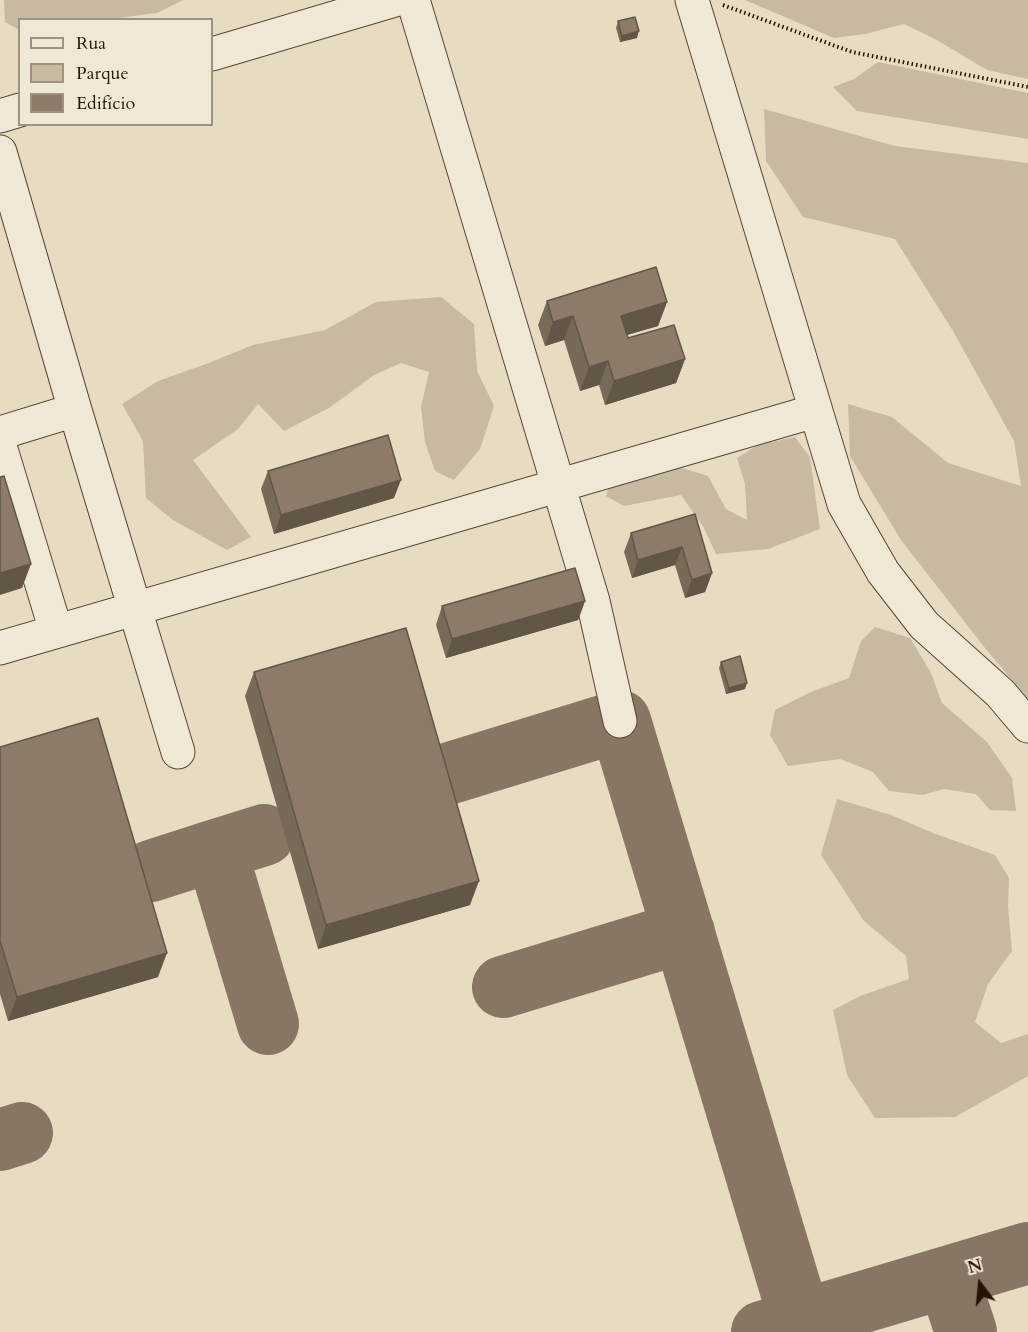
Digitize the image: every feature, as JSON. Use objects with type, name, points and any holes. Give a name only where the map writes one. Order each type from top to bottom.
[{"type":"street","points":[[213,54],[395,0]]},
{"type":"street","points":[[413,0],[593,601],[621,722]]},
{"type":"street","points":[[704,2],[815,411],[844,504],[883,572],[924,625],[1000,693],[1028,726]]},
{"type":"street","points":[[0,116],[18,111]]},
{"type":"street","points":[[0,152],[14,251],[75,410],[178,752]]},
{"type":"street","points":[[0,433],[75,410]]},
{"type":"street","points":[[0,648],[815,411]]},
{"type":"street","points":[[2,459],[56,631]]},
{"type":"path","points":[[704,2],[852,52],[1028,87]]},
{"type":"green space","points":[[4,0],[183,0],[157,13],[118,18],[18,18],[18,29],[5,22]]},
{"type":"green space","points":[[745,0],[1028,0],[1028,79],[987,70],[935,39],[904,24],[865,34],[834,38]]},
{"type":"green space","points":[[878,62],[1028,93],[1028,139],[857,111],[833,87],[854,79]]},
{"type":"green space","points":[[764,109],[895,146],[1028,163],[1028,699],[901,540],[850,456],[848,404],[892,417],[948,463],[1021,486],[1014,441],[953,331],[895,239],[803,217],[766,161]]},
{"type":"green space","points":[[441,297],[474,324],[477,371],[494,406],[480,449],[454,480],[435,471],[425,442],[421,407],[429,372],[401,363],[374,375],[329,408],[284,431],[258,404],[238,429],[193,460],[251,537],[227,550],[173,520],[146,498],[143,441],[122,404],[158,381],[253,345],[325,330],[376,302]]},
{"type":"green space","points":[[795,437],[810,457],[820,529],[768,549],[716,554],[704,528],[681,495],[624,506],[606,496],[612,479],[676,466],[708,476],[726,509],[747,520],[745,484],[737,458],[758,445]]},
{"type":"green space","points":[[875,627],[910,638],[931,673],[942,703],[987,742],[1012,778],[1016,811],[990,810],[976,794],[944,789],[923,795],[889,791],[873,772],[840,759],[788,766],[770,735],[775,710],[811,692],[849,678],[861,641]]},
{"type":"green space","points":[[837,799],[891,815],[995,855],[1009,878],[1008,907],[1012,951],[988,984],[975,1022],[1001,1043],[1028,1034],[1028,1076],[955,1117],[875,1118],[847,1075],[833,1010],[860,996],[909,979],[906,956],[864,921],[821,855]]},
{"type":"building","points":[[635,17],[639,31],[622,36],[618,21]]},
{"type":"building","points":[[656,267],[667,302],[621,316],[628,338],[674,325],[685,359],[614,381],[608,361],[589,367],[573,316],[553,322],[547,301]]},
{"type":"building","points":[[388,435],[401,480],[281,515],[268,471]]},
{"type":"building","points":[[4,476],[31,564],[0,573],[0,477]]},
{"type":"building","points":[[695,514],[712,573],[692,580],[682,547],[638,560],[631,533]]},
{"type":"building","points":[[575,568],[585,601],[452,639],[442,606]]},
{"type":"building","points":[[406,628],[479,881],[326,925],[254,672]]},
{"type":"building","points":[[740,656],[747,683],[729,688],[721,662]]},
{"type":"building","points":[[98,718],[167,953],[17,997],[0,941],[0,747]]},
{"type":"taxiway","points":[[444,775],[620,721],[800,1320]]},
{"type":"taxiway","points":[[216,850],[264,835]]},
{"type":"taxiway","points":[[151,871],[216,850],[268,1024]]},
{"type":"taxiway","points":[[503,987],[684,932]]},
{"type":"taxiway","points":[[0,1140],[22,1133]]},
{"type":"taxiway","points":[[762,1332],[1028,1253]]},
{"type":"taxiway","points":[[948,1277],[966,1332]]}]
